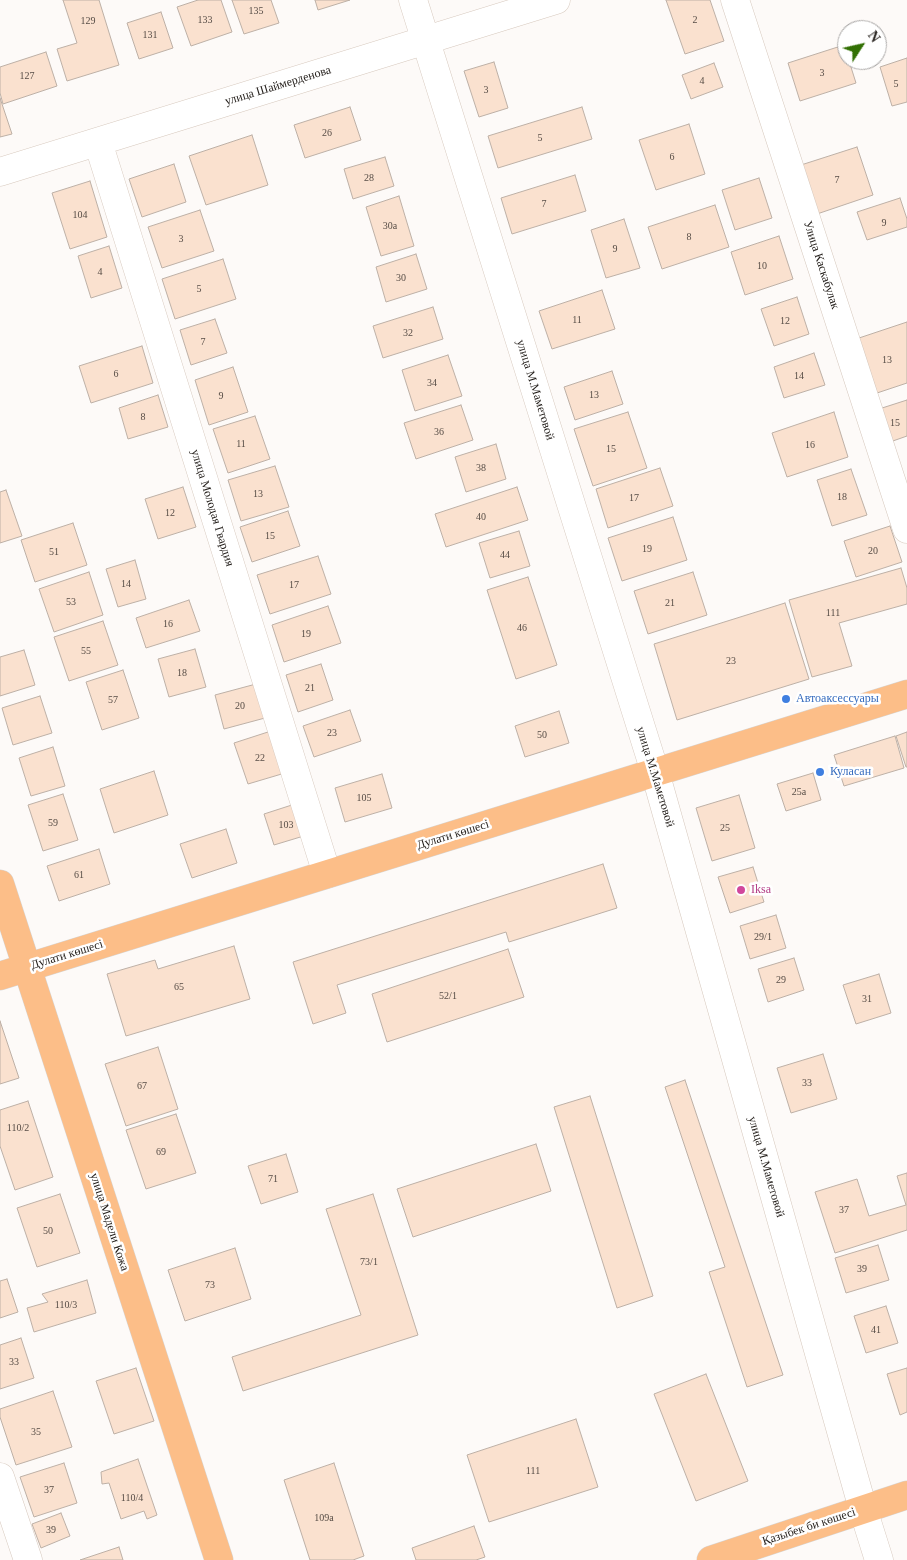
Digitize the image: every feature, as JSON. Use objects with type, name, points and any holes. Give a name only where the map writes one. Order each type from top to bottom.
[{"type":"main road","name":"Дулати көшесі","points":[[0,976],[907,694]]},
{"type":"main road","name":"улица Мадели Кожа","points":[[0,884],[219,1560]]},
{"type":"main road","name":"Қазыбек би көшесі","points":[[711,1560],[907,1495]]},
{"type":"street","name":"улица М.Маметовой","points":[[413,0],[655,772],[879,1560]]},
{"type":"street","name":"улица Шаймерденова","points":[[0,172],[556,0]]},
{"type":"street","name":"Улица Каскабулак","points":[[735,0],[907,529]]},
{"type":"street","name":"улица Молодая Гвардия","points":[[98,142],[327,874]]},
{"type":"street","points":[[0,1477],[28,1560]]},
{"type":"building","points":[[63,0],[99,0],[119,65],[67,81],[57,49],[77,43]]},
{"type":"building","points":[[198,0],[221,0],[232,32],[191,46],[177,7]]},
{"type":"building","points":[[232,0],[271,0],[279,23],[244,34]]},
{"type":"building","points":[[315,0],[350,0],[318,10]]},
{"type":"building","points":[[666,0],[710,0],[724,41],[685,54]]},
{"type":"building","points":[[161,12],[173,48],[139,59],[127,23]]},
{"type":"building","points":[[837,47],[837,70],[852,70],[856,83],[800,101],[788,63]]},
{"type":"building","points":[[46,52],[57,86],[3,104],[0,93],[0,67]]},
{"type":"building","points":[[907,58],[907,102],[892,106],[881,70],[887,70],[887,65]]},
{"type":"building","points":[[494,62],[508,108],[479,117],[464,71]]},
{"type":"building","points":[[714,63],[723,87],[691,99],[682,75]]},
{"type":"building","points":[[0,98],[12,134],[0,137]]},
{"type":"building","points":[[350,107],[361,140],[305,158],[294,125]]},
{"type":"building","points":[[582,107],[592,139],[498,168],[488,136]]},
{"type":"building","points":[[689,124],[705,174],[656,190],[639,140]]},
{"type":"building","points":[[252,135],[268,185],[206,205],[189,156]]},
{"type":"building","points":[[857,147],[873,195],[817,214],[801,165]]},
{"type":"building","points":[[385,157],[394,186],[353,199],[344,169]]},
{"type":"building","points":[[174,164],[186,202],[142,217],[129,179]]},
{"type":"building","points":[[575,175],[586,211],[512,234],[501,198]]},
{"type":"building","points":[[759,178],[772,218],[735,230],[722,190]]},
{"type":"building","points":[[90,181],[107,237],[70,249],[52,193]]},
{"type":"building","points":[[399,196],[414,246],[381,256],[366,207]]},
{"type":"building","points":[[900,198],[907,219],[907,227],[867,240],[857,212]]},
{"type":"building","points":[[715,205],[729,247],[662,269],[648,227]]},
{"type":"building","points":[[200,210],[214,251],[162,268],[148,227]]},
{"type":"building","points":[[624,219],[640,268],[606,278],[591,230]]},
{"type":"building","points":[[779,236],[793,279],[745,295],[731,252]]},
{"type":"building","points":[[109,246],[122,288],[91,298],[78,256]]},
{"type":"building","points":[[416,254],[427,289],[386,302],[376,267]]},
{"type":"building","points":[[223,259],[236,299],[175,319],[162,279]]},
{"type":"building","points":[[602,290],[615,329],[552,349],[539,311]]},
{"type":"building","points":[[797,297],[809,334],[774,346],[761,309]]},
{"type":"building","points":[[433,307],[443,339],[383,358],[373,326]]},
{"type":"building","points":[[215,319],[227,353],[191,365],[180,330]]},
{"type":"building","points":[[907,322],[907,383],[877,393],[859,338]]},
{"type":"building","points":[[142,346],[153,383],[91,403],[79,366]]},
{"type":"building","points":[[814,353],[825,385],[784,398],[774,367]]},
{"type":"building","points":[[448,355],[462,396],[415,411],[402,370]]},
{"type":"building","points":[[233,367],[248,412],[209,425],[195,380]]},
{"type":"building","points":[[612,371],[623,404],[575,420],[564,387]]},
{"type":"building","points":[[158,395],[168,427],[128,439],[119,408]]},
{"type":"building","points":[[907,400],[907,436],[890,442],[879,409]]},
{"type":"building","points":[[461,405],[473,440],[416,459],[404,423]]},
{"type":"building","points":[[628,412],[647,468],[593,486],[574,429]]},
{"type":"building","points":[[834,412],[848,457],[787,477],[772,433]]},
{"type":"building","points":[[255,416],[270,459],[228,473],[213,429]]},
{"type":"building","points":[[496,444],[506,479],[466,492],[455,457]]},
{"type":"building","points":[[275,466],[289,507],[241,521],[228,480]]},
{"type":"building","points":[[660,468],[673,506],[608,528],[596,489]]},
{"type":"building","points":[[851,469],[867,515],[832,526],[817,480]]},
{"type":"building","points":[[183,487],[196,527],[158,539],[145,499]]},
{"type":"building","points":[[517,487],[528,520],[446,547],[435,514]]},
{"type":"building","points":[[6,490],[22,536],[0,543],[0,492]]},
{"type":"building","points":[[288,511],[300,546],[252,562],[240,527]]},
{"type":"building","points":[[673,517],[687,560],[622,581],[608,538]]},
{"type":"building","points":[[73,523],[87,565],[35,582],[21,540]]},
{"type":"building","points":[[890,526],[902,562],[856,577],[844,541]]},
{"type":"building","points":[[519,531],[530,566],[490,578],[479,543]]},
{"type":"building","points":[[318,556],[331,594],[270,614],[257,575]]},
{"type":"building","points":[[135,560],[146,599],[118,607],[106,569]]},
{"type":"building","points":[[901,568],[907,588],[907,604],[839,623],[852,666],[812,677],[789,600]]},
{"type":"building","points":[[89,572],[103,615],[54,632],[39,589]]},
{"type":"building","points":[[693,572],[707,615],[648,634],[634,591]]},
{"type":"building","points":[[528,577],[557,665],[516,679],[487,590]]},
{"type":"building","points":[[189,600],[200,631],[146,648],[136,618]]},
{"type":"building","points":[[785,603],[809,679],[677,720],[654,644]]},
{"type":"building","points":[[328,606],[341,643],[284,662],[272,625]]},
{"type":"building","points":[[103,621],[118,665],[69,681],[54,637]]},
{"type":"building","points":[[195,649],[206,687],[169,697],[158,659]]},
{"type":"building","points":[[24,650],[35,685],[0,696],[0,657]]},
{"type":"building","points":[[321,664],[333,700],[298,712],[286,675]]},
{"type":"building","points":[[123,670],[139,718],[102,730],[86,682]]},
{"type":"building","points":[[256,684],[265,718],[224,729],[215,695]]},
{"type":"building","points":[[40,696],[52,733],[13,745],[2,708]]},
{"type":"building","points":[[350,710],[361,741],[314,757],[303,726]]},
{"type":"building","points":[[559,711],[569,743],[525,757],[515,726]]},
{"type":"building","points":[[271,731],[285,773],[248,784],[234,743]]},
{"type":"building","points":[[907,732],[907,767],[906,767],[896,736]]},
{"type":"building","points":[[895,736],[904,768],[844,786],[834,755]]},
{"type":"building","points":[[53,747],[65,786],[31,796],[19,758]]},
{"type":"building","points":[[154,771],[168,815],[114,833],[100,789]]},
{"type":"building","points":[[813,773],[821,800],[786,811],[777,784]]},
{"type":"building","points":[[382,774],[392,808],[345,822],[335,788]]},
{"type":"building","points":[[63,794],[78,840],[43,851],[28,805]]},
{"type":"building","points":[[739,795],[755,848],[712,861],[696,808]]},
{"type":"building","points":[[298,803],[307,835],[274,845],[264,814]]},
{"type":"building","points":[[226,829],[237,863],[192,878],[180,844]]},
{"type":"building","points":[[99,849],[110,884],[59,901],[47,866]]},
{"type":"building","points":[[603,864],[617,908],[509,942],[506,932],[337,985],[346,1013],[313,1024],[293,962]]},
{"type":"building","points":[[753,867],[764,902],[730,913],[718,877]]},
{"type":"building","points":[[776,915],[786,948],[750,959],[740,926]]},
{"type":"building","points":[[234,946],[250,999],[126,1036],[107,974],[155,960],[158,969]]},
{"type":"building","points":[[508,949],[524,997],[387,1042],[372,994]]},
{"type":"building","points":[[794,958],[804,990],[768,1002],[758,969]]},
{"type":"building","points":[[879,974],[891,1013],[856,1024],[843,985]]},
{"type":"building","points":[[0,1021],[19,1078],[0,1084]]},
{"type":"building","points":[[158,1047],[178,1109],[126,1126],[105,1064]]},
{"type":"building","points":[[823,1054],[837,1099],[791,1113],[777,1068]]},
{"type":"building","points":[[685,1080],[783,1375],[747,1387],[709,1272],[725,1267],[665,1087]]},
{"type":"building","points":[[590,1096],[653,1296],[617,1308],[554,1107]]},
{"type":"building","points":[[28,1101],[53,1177],[15,1190],[0,1146],[0,1110]]},
{"type":"building","points":[[176,1114],[196,1173],[146,1189],[126,1130]]},
{"type":"building","points":[[536,1144],[551,1191],[413,1237],[397,1189]]},
{"type":"building","points":[[286,1154],[298,1192],[261,1204],[248,1166]]},
{"type":"building","points":[[907,1173],[907,1230],[835,1253],[815,1192],[857,1179],[869,1216],[906,1205],[897,1176]]},
{"type":"building","points":[[60,1194],[80,1253],[37,1267],[17,1208]]},
{"type":"building","points":[[373,1194],[418,1335],[243,1391],[232,1357],[361,1315],[326,1209]]},
{"type":"building","points":[[878,1245],[889,1280],[846,1293],[835,1258]]},
{"type":"building","points":[[235,1248],[251,1299],[185,1321],[168,1270]]},
{"type":"building","points":[[7,1279],[18,1312],[0,1318],[0,1281]]},
{"type":"building","points":[[87,1280],[96,1313],[34,1332],[27,1308],[48,1302],[42,1294]]},
{"type":"building","points":[[886,1306],[898,1343],[866,1353],[854,1316]]},
{"type":"building","points":[[21,1338],[34,1378],[0,1389],[0,1345]]},
{"type":"building","points":[[136,1368],[154,1421],[114,1434],[96,1381]]},
{"type":"building","points":[[907,1368],[907,1412],[900,1415],[887,1374]]},
{"type":"building","points":[[706,1374],[748,1481],[696,1501],[654,1394]]},
{"type":"building","points":[[53,1391],[72,1447],[16,1465],[0,1417],[0,1409]]},
{"type":"building","points":[[576,1419],[598,1487],[489,1522],[467,1455]]},
{"type":"building","points":[[138,1459],[157,1515],[147,1519],[144,1511],[121,1519],[109,1483],[102,1484],[101,1472]]},
{"type":"building","points":[[64,1463],[77,1503],[34,1517],[20,1477]]},
{"type":"building","points":[[334,1463],[364,1556],[353,1560],[310,1560],[284,1480]]},
{"type":"building","points":[[61,1513],[70,1536],[41,1548],[32,1524]]},
{"type":"building","points":[[474,1526],[485,1557],[476,1560],[416,1560],[412,1548]]},
{"type":"building","points":[[119,1547],[123,1560],[80,1560]]},
{"type":"place","name":"Автоаксессуары","points":[[786,699]]},
{"type":"place","name":"Куласан","points":[[820,772]]},
{"type":"place","name":"Iksa","points":[[741,890]]}]
